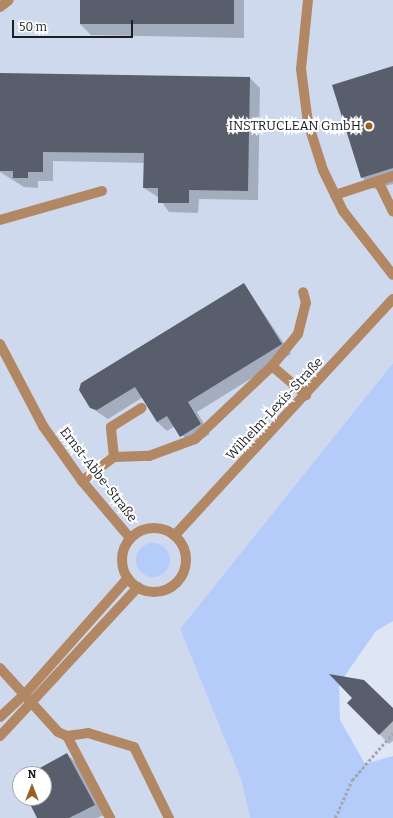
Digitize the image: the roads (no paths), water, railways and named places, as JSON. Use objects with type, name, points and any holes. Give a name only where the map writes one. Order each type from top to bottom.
[{"type":"street","points":[[0,7],[9,0]]},
{"type":"street","points":[[308,0],[301,69],[308,123],[335,195],[366,243],[393,275]]},
{"type":"street","points":[[335,195],[393,176]]},
{"type":"street","points":[[378,181],[393,212]]},
{"type":"street","points":[[0,220],[102,192]]},
{"type":"street","points":[[82,481],[114,457],[149,456],[195,438],[272,366],[298,334],[306,303],[303,292]]},
{"type":"street","name":"Wilhelm-Lexis-Straße","points":[[175,535],[306,395],[393,299]]},
{"type":"street","name":"Ernst-Abbe-Straße","points":[[0,344],[43,426],[82,481],[130,538]]},
{"type":"street","points":[[272,366],[306,395]]},
{"type":"street","points":[[114,457],[111,427],[141,408]]},
{"type":"street","name":"Ernst-Abbe-Straße","points":[[128,578],[122,561],[130,538],[148,528],[175,535]]},
{"type":"street","points":[[0,717],[25,694],[128,578],[138,587],[148,591],[168,588],[183,573],[186,553],[175,535]]},
{"type":"street","points":[[0,736],[34,704],[138,587]]},
{"type":"street","points":[[0,668],[58,732],[67,736],[88,733],[134,747],[169,818]]},
{"type":"street","points":[[67,736],[110,818]]},
{"type":"place","name":"INSTRUCLEAN GmbH","points":[[369,126]]}]
